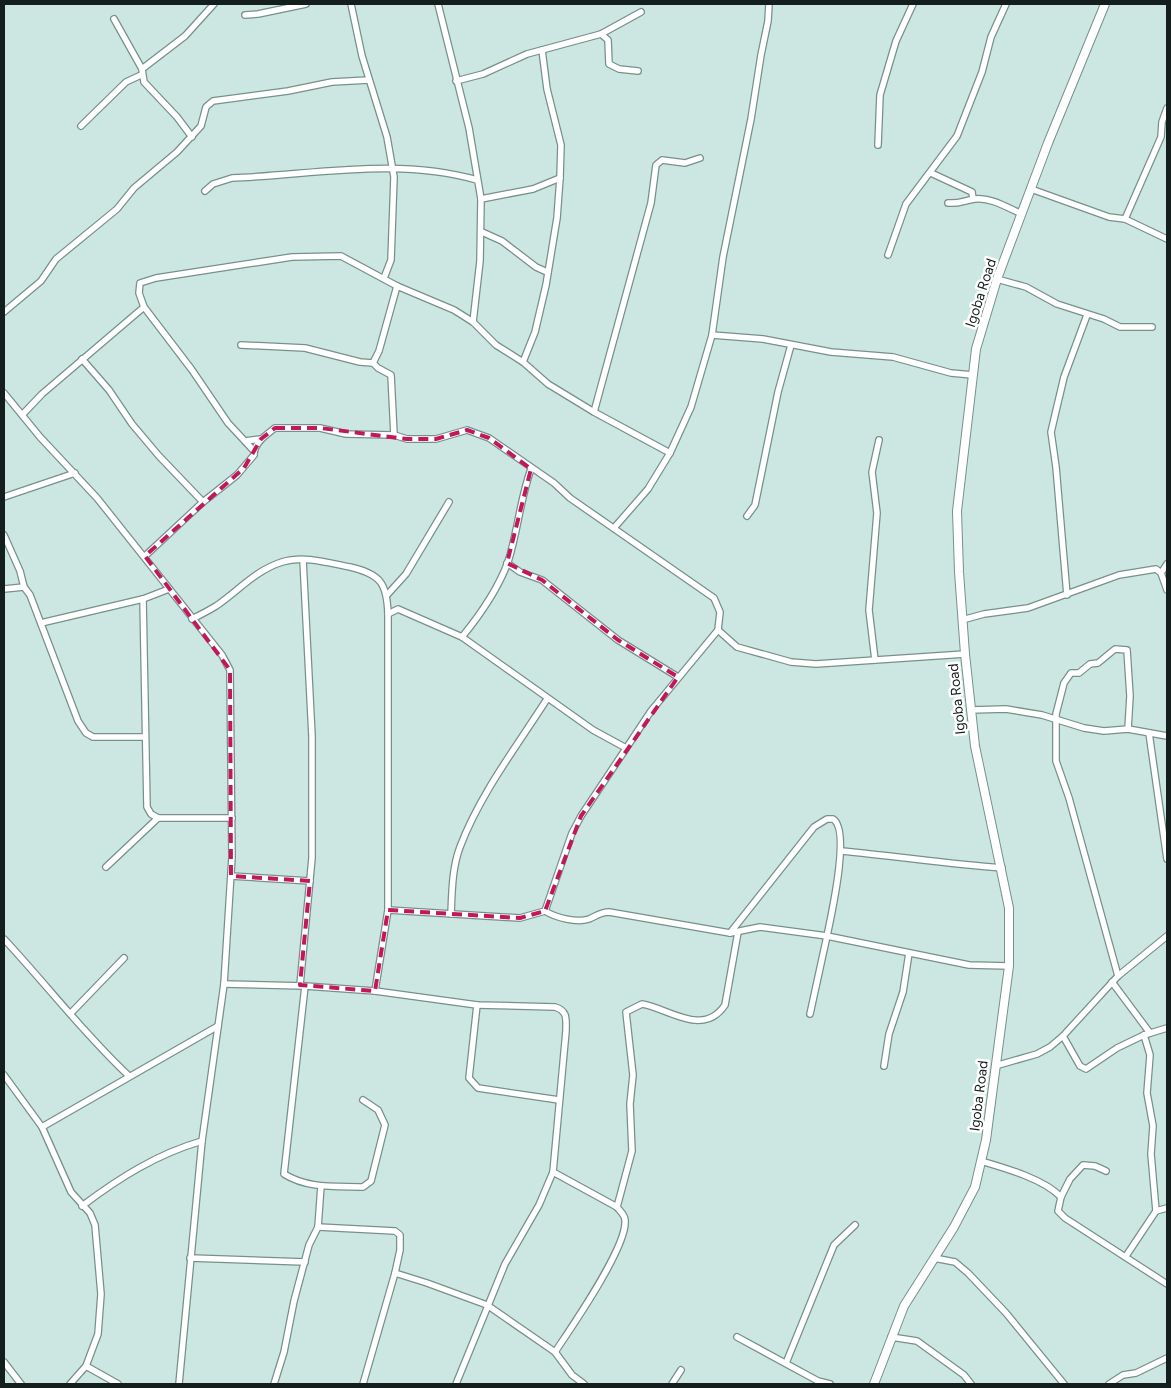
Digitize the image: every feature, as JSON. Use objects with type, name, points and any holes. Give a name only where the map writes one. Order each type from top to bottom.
[{"type":"street","points":[[81,126],[126,82],[185,36],[214,4]]},
{"type":"street","points":[[245,15],[306,4]]},
{"type":"street","points":[[351,4],[369,80],[386,137],[394,177],[391,260],[384,278]]},
{"type":"street","points":[[438,4],[469,128],[481,198],[482,232],[473,322]]},
{"type":"street","points":[[614,528],[648,489],[670,453],[691,407],[712,335],[723,258],[751,119],[760,55],[768,21],[768,4]]},
{"type":"street","points":[[878,146],[880,95],[896,41],[913,4]]},
{"type":"street","points":[[888,255],[906,204],[919,184],[931,173],[957,136],[982,72],[991,36],[1006,4]]},
{"type":"street","name":"Igoba Road","points":[[874,1384],[904,1306],[965,1208],[975,1187],[981,1161],[1009,966],[1009,908],[1002,868],[987,810],[970,710],[962,620],[957,511],[976,349],[997,279],[1105,4]]},
{"type":"street","points":[[456,81],[483,74],[542,50],[601,34],[642,12]]},
{"type":"street","points":[[114,19],[141,72],[144,82],[177,117],[192,137]]},
{"type":"street","points":[[601,34],[608,40],[609,64],[620,69],[638,72]]},
{"type":"street","points":[[523,362],[535,332],[557,218],[560,178],[561,145],[548,88],[542,50]]},
{"type":"street","points":[[4,312],[41,280],[62,254],[117,209],[134,188],[192,137],[201,126],[206,107],[213,101],[288,91],[332,82],[369,80]]},
{"type":"street","points":[[1125,219],[1164,138],[1162,122],[1167,108]]},
{"type":"street","points":[[594,412],[651,203],[656,166],[662,160],[685,163],[700,158]]},
{"type":"street","points":[[205,191],[212,184],[232,178],[392,168],[451,174],[477,180]]},
{"type":"street","points":[[931,173],[972,192],[973,199]]},
{"type":"street","points":[[481,198],[533,190],[560,178]]},
{"type":"street","points":[[1031,189],[1109,217],[1125,219],[1167,239]]},
{"type":"street","points":[[948,203],[960,204],[973,199],[987,199],[1022,214]]},
{"type":"street","points":[[482,232],[502,241],[536,267],[547,272]]},
{"type":"street","points":[[254,451],[228,422],[192,370],[144,307],[139,287],[145,280],[292,257],[341,256],[397,286],[454,310],[473,322],[496,345],[523,362],[548,384],[594,412],[670,453]]},
{"type":"street","points":[[997,279],[1026,287],[1057,304],[1104,319],[1120,327],[1152,327]]},
{"type":"street","points":[[373,362],[379,351],[397,286]]},
{"type":"street","points":[[23,414],[82,359],[144,307]]},
{"type":"street","points":[[1067,595],[1056,467],[1051,432],[1064,377],[1087,315]]},
{"type":"street","points":[[712,335],[763,339],[831,352],[893,356],[951,373],[973,375]]},
{"type":"street","points":[[241,345],[306,348],[360,362],[373,362]]},
{"type":"street","points":[[747,516],[755,505],[778,392],[791,345]]},
{"type":"street","points":[[82,359],[109,390],[132,424],[159,456],[203,502]]},
{"type":"street","points":[[373,362],[378,368],[391,375],[394,435]]},
{"type":"street","points":[[4,393],[40,437],[75,473],[145,556],[222,656],[230,670],[231,876],[224,984],[202,1141],[179,1384]]},
{"type":"street","points":[[145,556],[203,502],[244,468],[254,455],[254,451],[261,439],[274,428],[320,428],[346,434],[394,435],[407,439],[436,439],[467,430],[488,438],[714,598],[720,612],[718,630],[651,711],[604,778],[572,833],[545,911]]},
{"type":"street","points":[[245,441],[261,439]]},
{"type":"street","points":[[875,660],[869,610],[877,513],[872,472],[879,440]]},
{"type":"street","points":[[462,637],[480,615],[507,563],[523,491],[532,469]]},
{"type":"street","points":[[4,497],[75,473]]},
{"type":"street","points":[[387,595],[406,574],[449,502]]},
{"type":"street","points":[[4,535],[20,571],[24,587],[30,595],[78,721],[86,734],[93,737],[145,737]]},
{"type":"street","points":[[303,560],[312,736],[310,881],[284,1174],[299,1182],[321,1186],[363,1187],[371,1181],[385,1125],[378,1110],[362,1100]]},
{"type":"street","points":[[192,619],[217,606],[264,570],[283,561],[319,560],[362,570],[379,580],[387,595],[388,910],[375,991]]},
{"type":"street","points":[[507,563],[520,572],[542,580],[618,640],[678,677]]},
{"type":"street","points":[[1161,573],[1167,564]]},
{"type":"street","points":[[962,620],[984,614],[1028,608],[1119,575],[1156,570],[1161,573],[1167,590]]},
{"type":"street","points":[[4,588],[24,587]]},
{"type":"street","points":[[41,623],[143,599],[169,589]]},
{"type":"street","points":[[143,599],[147,807],[151,814],[158,818],[232,818]]},
{"type":"street","points":[[388,614],[398,609],[462,637],[547,699],[593,730],[626,748]]},
{"type":"street","points":[[718,630],[737,647],[791,662],[816,664],[965,654]]},
{"type":"street","points":[[1118,976],[1069,798],[1056,761],[1056,720],[1064,683],[1071,673],[1079,673],[1090,664],[1098,663],[1115,649],[1128,650],[1130,696],[1128,729]]},
{"type":"street","points":[[451,914],[453,879],[460,847],[487,794],[547,699]]},
{"type":"street","points":[[970,710],[1006,709],[1056,720],[1070,726],[1104,731],[1128,729],[1167,736]]},
{"type":"street","points":[[1149,733],[1167,859]]},
{"type":"street","points":[[106,866],[158,818]]},
{"type":"street","points":[[730,933],[814,827],[827,819],[836,821],[840,828],[841,850],[827,936],[810,1014]]},
{"type":"street","points":[[841,850],[952,864],[1002,868]]},
{"type":"street","points":[[231,876],[310,881]]},
{"type":"street","points":[[388,910],[520,918],[530,917],[545,911],[556,916],[582,920],[608,912],[730,933],[760,927],[827,936],[969,965],[1009,966]]},
{"type":"street","points":[[617,1207],[632,1151],[630,1104],[632,1075],[626,1012],[642,1004],[682,1019],[696,1020],[704,1019],[720,1012],[727,993],[738,932]]},
{"type":"street","points":[[995,1066],[1037,1054],[1063,1036],[1118,976],[1167,936]]},
{"type":"street","points":[[4,939],[71,1013],[102,1052],[128,1076]]},
{"type":"street","points":[[884,1066],[890,1034],[903,992],[909,954]]},
{"type":"street","points":[[71,1013],[124,958]]},
{"type":"street","points":[[1112,982],[1147,1034],[1150,1055],[1147,1093],[1153,1126],[1151,1154],[1156,1211],[1126,1256]]},
{"type":"street","points":[[224,984],[302,985],[375,991],[477,1005],[555,1006],[563,1010],[566,1016],[566,1023],[553,1172],[539,1205],[505,1264],[456,1384]]},
{"type":"street","points":[[477,1005],[469,1078],[472,1083],[478,1088],[560,1100]]},
{"type":"street","points":[[42,1127],[218,1026]]},
{"type":"street","points":[[1063,1036],[1080,1066],[1086,1069],[1117,1048],[1147,1034],[1167,1028]]},
{"type":"street","points":[[4,1074],[42,1127],[71,1192],[90,1213],[95,1225],[101,1294],[98,1334],[86,1366],[70,1384]]},
{"type":"street","points":[[82,1206],[118,1179],[181,1147],[202,1141]]},
{"type":"street","points":[[981,1161],[1040,1183],[1054,1190],[1061,1198]]},
{"type":"street","points":[[1106,1171],[1095,1166],[1083,1165],[1070,1179],[1061,1198],[1058,1212],[1167,1284]]},
{"type":"street","points":[[553,1172],[617,1207],[625,1219],[618,1247],[584,1310],[555,1352]]},
{"type":"street","points":[[274,1384],[284,1352],[294,1301],[309,1245],[318,1227],[321,1186]]},
{"type":"street","points":[[1156,1211],[1167,1208]]},
{"type":"street","points":[[786,1364],[834,1244],[856,1225]]},
{"type":"street","points":[[318,1227],[395,1231],[400,1235],[401,1241],[394,1273],[363,1384]]},
{"type":"street","points":[[190,1258],[305,1262]]},
{"type":"street","points":[[934,1258],[954,1262],[968,1273],[1006,1313],[1064,1384]]},
{"type":"street","points":[[394,1273],[427,1282],[487,1306],[555,1352],[572,1374],[584,1384]]},
{"type":"street","points":[[737,1337],[817,1383],[830,1384]]},
{"type":"street","points":[[891,1337],[917,1341],[964,1375],[971,1384]]},
{"type":"street","points":[[1109,1384],[1123,1375],[1136,1373],[1167,1358]]},
{"type":"street","points":[[4,1362],[21,1384]]},
{"type":"street","points":[[86,1366],[118,1384]]},
{"type":"street","points":[[672,1384],[681,1370]]},
{"type":"highlighted area","points":[[275,428],[320,428],[407,439],[436,439],[467,430],[489,438],[531,469],[507,563],[542,580],[618,640],[678,677],[581,816],[545,911],[520,918],[388,910],[375,991],[300,985],[310,881],[231,876],[230,670],[145,556],[244,468],[261,439]]}]
